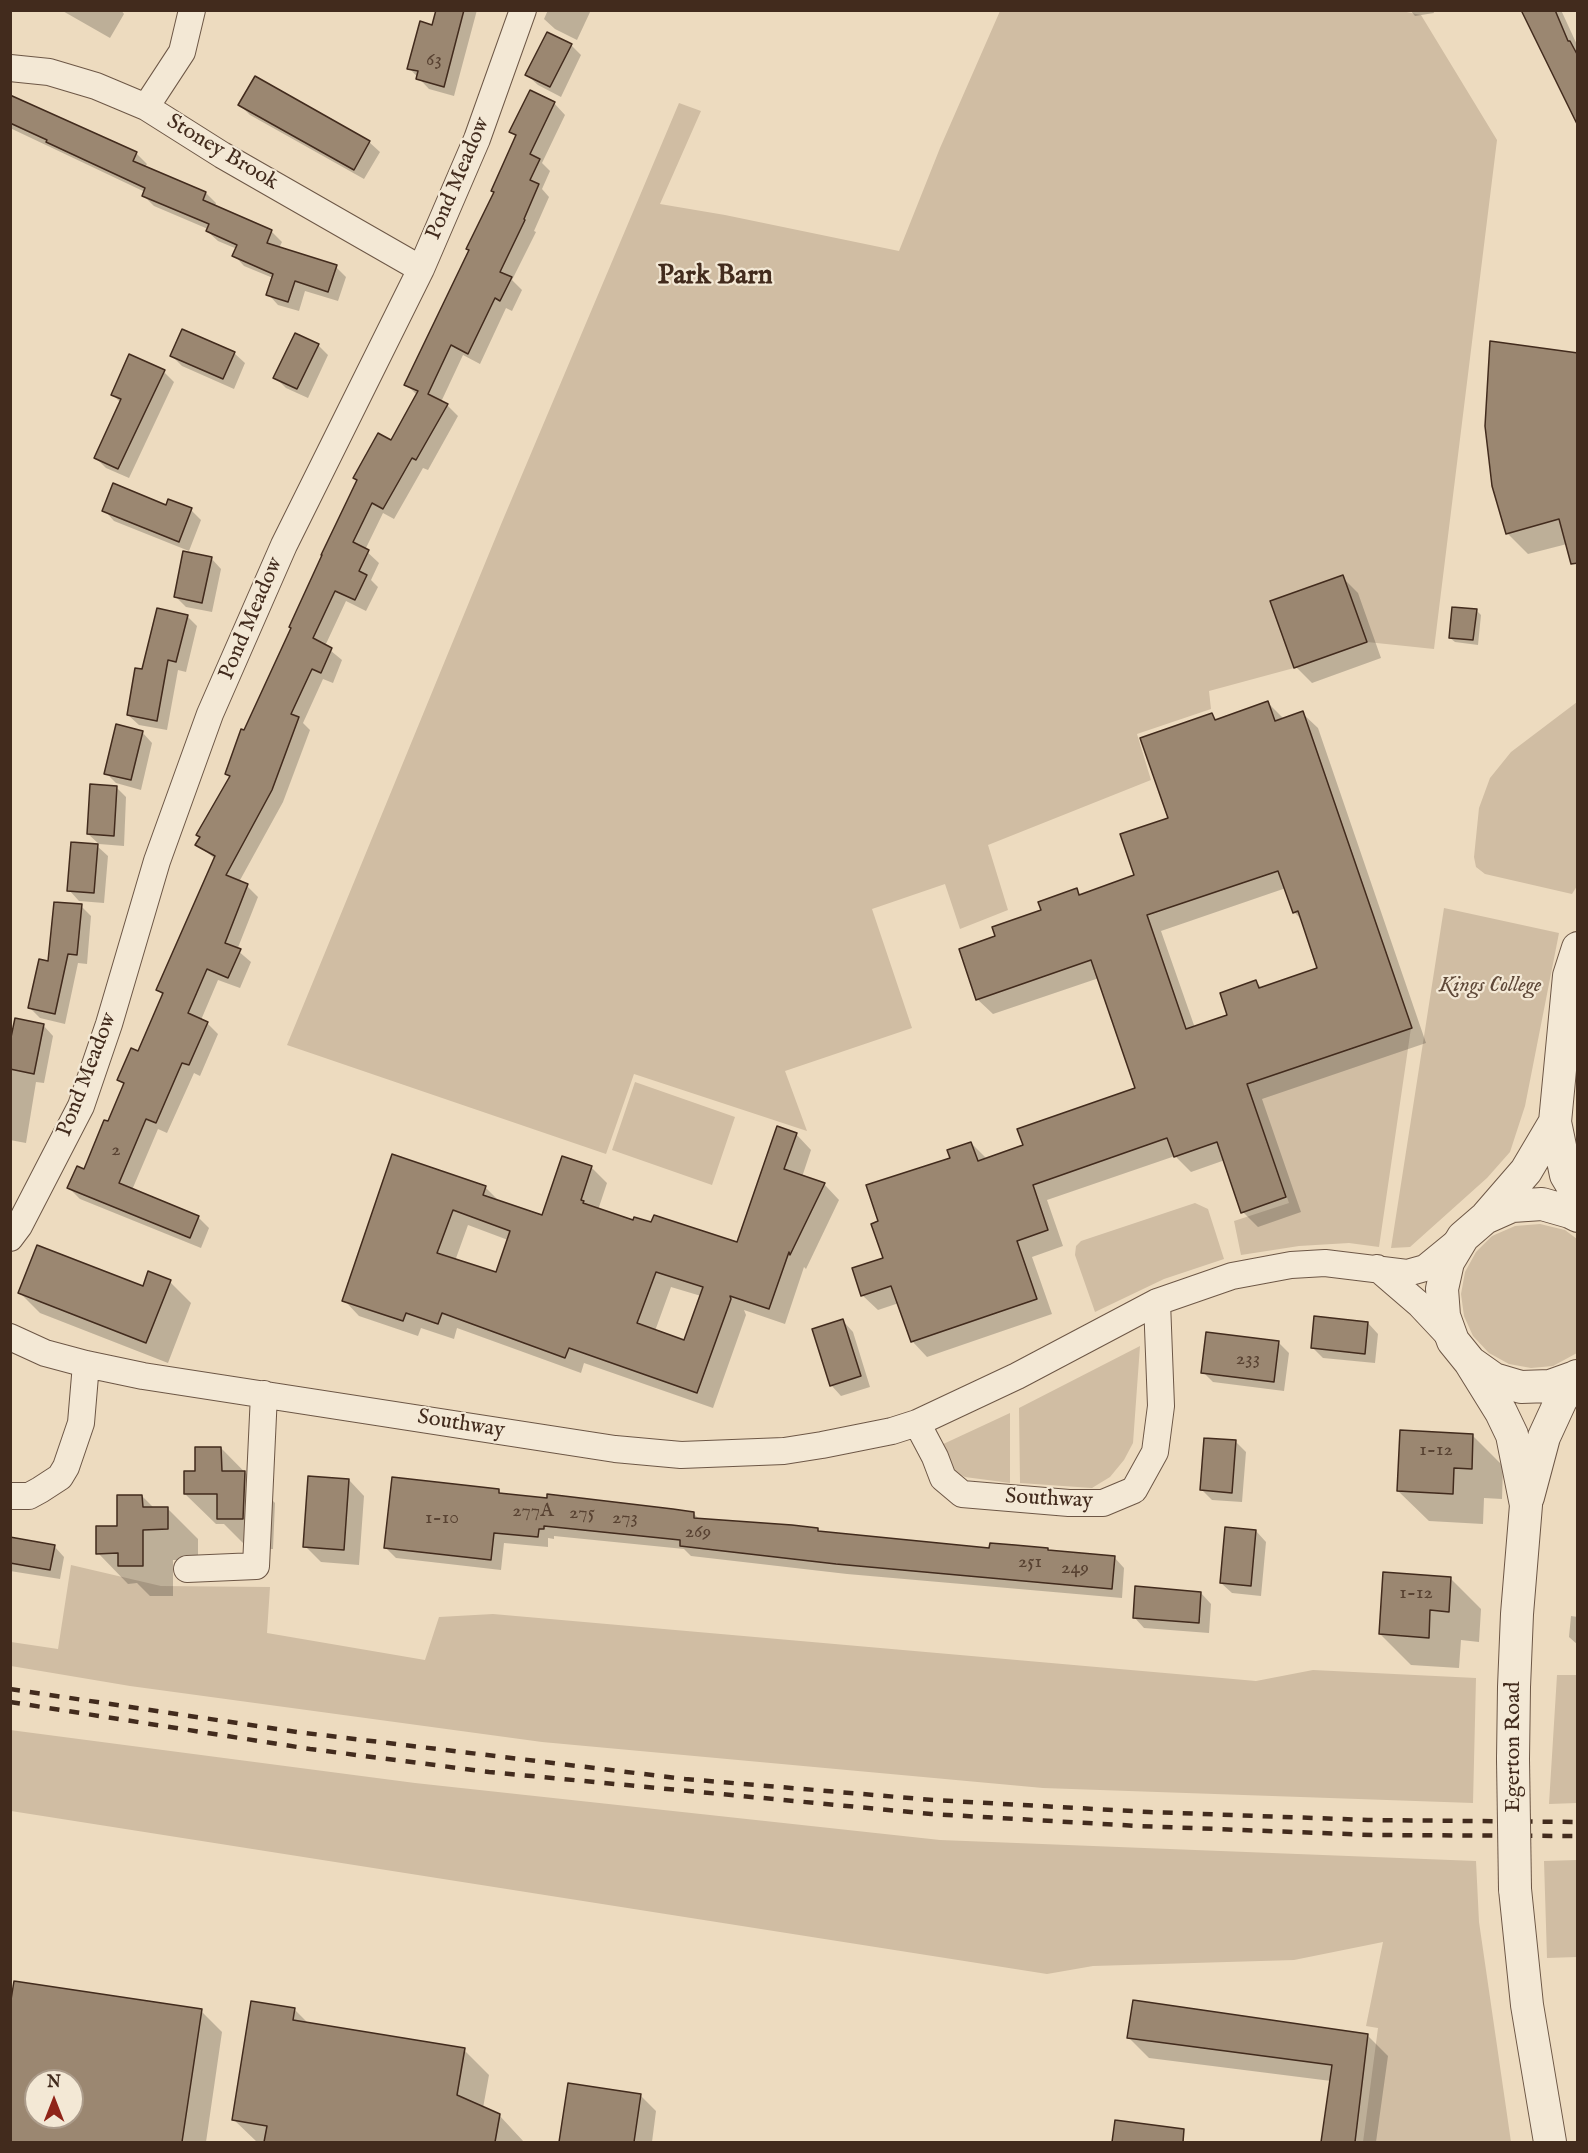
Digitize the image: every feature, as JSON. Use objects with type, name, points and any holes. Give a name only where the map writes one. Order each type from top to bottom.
[{"type":"street","points":[[146,108],[182,52],[192,10]]},
{"type":"street","name":"Pond Meadow","points":[[10,1238],[19,1227],[81,1106],[109,1024],[157,861],[210,714],[284,545],[421,268],[477,139],[523,10]]},
{"type":"street","name":"Stoney Brook","points":[[10,68],[49,72],[96,86],[146,108],[222,155],[421,268]]},
{"type":"street","points":[[1578,948],[1569,976],[1555,1122],[1566,1175],[1578,1195]]},
{"type":"street","name":"Egerton Road","points":[[1550,2142],[1524,1982],[1515,1889],[1513,1759],[1516,1635],[1526,1505],[1512,1435],[1501,1412],[1462,1352],[1444,1316],[1442,1289],[1448,1262],[1474,1227],[1526,1171],[1555,1122]]},
{"type":"street","points":[[1474,1227],[1512,1206],[1542,1204],[1578,1216]]},
{"type":"street","name":"Southway","points":[[10,1337],[45,1353],[142,1376],[615,1449],[681,1455],[784,1451],[833,1443],[917,1423],[1017,1376],[1157,1302],[1233,1276],[1291,1265],[1325,1263],[1407,1273],[1425,1268],[1474,1227]]},
{"type":"street","points":[[1377,1268],[1420,1305],[1462,1352],[1494,1379],[1521,1387],[1550,1386],[1577,1376]]},
{"type":"street","name":"Southway","points":[[917,1423],[944,1478],[962,1494],[1069,1503],[1103,1503],[1134,1490],[1155,1452],[1161,1406],[1157,1302]]},
{"type":"street","points":[[10,1496],[29,1496],[60,1477],[66,1467],[81,1423],[86,1364]]},
{"type":"street","points":[[1526,1505],[1544,1437],[1577,1376]]},
{"type":"street","points":[[187,1569],[256,1566],[264,1394]]},
{"type":"green space","points":[[1397,10],[1421,15],[1497,140],[1434,649],[1367,642],[1294,668],[1209,691],[1211,709],[1137,734],[1151,780],[988,845],[1008,910],[960,929],[945,884],[872,909],[912,1028],[785,1071],[807,1131],[634,1074],[606,1154],[287,1045],[502,522],[679,103],[701,111],[660,204],[899,251],[940,148],[1000,11]]},
{"type":"green space","points":[[1577,702],[1577,886],[1572,894],[1485,874],[1476,867],[1474,857],[1479,808],[1490,778],[1511,752]]},
{"type":"green space","name":"Kings College","points":[[1444,908],[1559,933],[1525,1106],[1510,1152],[1487,1178],[1410,1247],[1391,1248]]},
{"type":"green space","points":[[1411,1028],[1379,1247],[1349,1243],[1299,1246],[1241,1255],[1234,1221],[1289,1203],[1247,1084]]},
{"type":"green space","points":[[635,1082],[735,1117],[712,1185],[612,1150]]},
{"type":"green space","points":[[1195,1203],[1208,1209],[1224,1259],[1164,1279],[1095,1312],[1075,1255],[1076,1246],[1081,1241]]},
{"type":"green space","points":[[1540,1224],[1565,1230],[1577,1239],[1577,1353],[1553,1366],[1531,1368],[1509,1364],[1489,1353],[1473,1336],[1464,1316],[1461,1294],[1465,1272],[1476,1252],[1492,1236],[1515,1226]]},
{"type":"green space","points":[[1140,1346],[1133,1443],[1124,1460],[1110,1477],[1092,1488],[1020,1483],[1019,1408]]},
{"type":"green space","points":[[1010,1413],[1010,1483],[965,1477],[951,1470],[939,1446]]},
{"type":"green space","points":[[71,1565],[161,1586],[270,1587],[267,1633],[425,1660],[439,1617],[493,1614],[1256,1681],[1313,1670],[1476,1678],[1473,1803],[1043,1788],[542,1742],[130,1686],[11,1666],[11,1642],[58,1649]]},
{"type":"green space","points":[[1557,1675],[1577,1675],[1577,1803],[1549,1804]]},
{"type":"green space","points":[[10,1730],[415,1783],[940,1840],[1476,1861],[1479,1922],[1511,2142],[1363,2142],[1378,2028],[1366,2026],[1383,1942],[1294,1960],[1093,1966],[1047,1974],[11,1811]]},
{"type":"green space","points":[[1577,1860],[1577,1957],[1547,1958],[1544,1861]]},
{"type":"building","points":[[436,10],[464,10],[444,87],[416,79],[418,71],[407,69],[420,21],[432,25]]},
{"type":"building","points":[[1521,10],[1555,10],[1568,41],[1578,56],[1578,126]]},
{"type":"building","points":[[547,32],[572,44],[550,87],[525,75]]},
{"type":"building","points":[[255,76],[370,141],[354,170],[238,105]]},
{"type":"building","points":[[530,90],[555,102],[530,154],[540,159],[530,180],[539,184],[500,272],[512,277],[500,301],[495,298],[468,354],[451,345],[428,394],[448,404],[416,460],[412,458],[383,509],[372,503],[353,542],[369,550],[359,571],[367,575],[355,600],[335,591],[313,638],[332,648],[321,673],[312,669],[291,714],[299,717],[272,790],[226,875],[248,884],[225,943],[241,949],[228,978],[207,969],[188,1013],[208,1022],[189,1065],[182,1063],[156,1123],[146,1119],[119,1183],[199,1216],[190,1238],[67,1188],[77,1166],[84,1169],[104,1120],[108,1121],[124,1083],[117,1080],[131,1048],[138,1051],[163,993],[156,990],[215,856],[195,845],[200,837],[196,835],[230,776],[225,774],[241,729],[244,730],[291,628],[289,627],[321,555],[357,480],[353,478],[378,433],[391,440],[418,391],[404,385],[469,250],[466,249],[494,192],[491,191],[516,135],[509,132]]},
{"type":"building","points":[[10,95],[137,152],[133,161],[206,192],[203,200],[272,230],[267,243],[337,265],[328,292],[295,281],[288,302],[266,295],[273,274],[232,256],[237,245],[206,231],[209,224],[142,196],[145,188],[10,123]]},
{"type":"building","points":[[182,329],[235,352],[223,379],[170,356]]},
{"type":"building","points":[[295,333],[319,344],[297,389],[273,378]]},
{"type":"building","points":[[1490,341],[1578,353],[1578,563],[1571,564],[1559,519],[1506,534],[1492,486],[1485,426]]},
{"type":"building","points":[[129,354],[165,370],[118,469],[94,458],[121,399],[111,395]]},
{"type":"building","points":[[113,483],[166,505],[168,499],[192,508],[179,542],[102,511]]},
{"type":"building","points":[[183,551],[212,557],[202,603],[174,597]]},
{"type":"building","points":[[1343,575],[1367,642],[1294,668],[1270,601]]},
{"type":"building","points":[[1452,607],[1477,609],[1473,640],[1449,638]]},
{"type":"building","points":[[157,608],[188,615],[176,662],[168,660],[157,721],[127,715],[135,668],[142,669]]},
{"type":"building","points":[[1268,701],[1275,721],[1303,711],[1412,1028],[1247,1084],[1286,1197],[1241,1213],[1217,1142],[1174,1157],[1167,1138],[1033,1185],[1048,1230],[1017,1241],[1037,1299],[911,1342],[891,1286],[861,1296],[852,1268],[883,1258],[871,1224],[878,1221],[866,1185],[950,1158],[947,1150],[971,1142],[978,1161],[1023,1145],[1017,1129],[1135,1088],[1091,960],[976,1000],[959,949],[995,936],[992,927],[1041,910],[1038,902],[1077,888],[1079,895],[1134,875],[1120,834],[1168,818],[1140,738],[1212,713],[1215,720]],"holes":[[[1278,871],[1293,913],[1298,911],[1317,968],[1259,988],[1256,980],[1220,993],[1227,1015],[1186,1029],[1147,915]]]},
{"type":"building","points":[[116,724],[143,731],[131,780],[104,774]]},
{"type":"building","points":[[90,784],[117,786],[114,836],[87,834]]},
{"type":"building","points":[[71,842],[98,844],[94,893],[67,891]]},
{"type":"building","points":[[54,902],[82,904],[77,955],[68,954],[55,1014],[28,1008],[39,959],[48,961]]},
{"type":"building","points":[[15,1018],[44,1024],[34,1074],[10,1069],[10,1042]]},
{"type":"building","points":[[777,1126],[797,1133],[784,1169],[825,1183],[790,1255],[789,1252],[769,1309],[730,1296],[731,1299],[697,1393],[569,1348],[565,1358],[442,1313],[438,1324],[406,1313],[403,1321],[342,1301],[392,1154],[486,1186],[483,1195],[542,1215],[562,1156],[592,1166],[581,1200],[584,1201],[583,1203],[633,1220],[634,1217],[651,1222],[654,1215],[737,1242]],"holes":[[[453,1210],[510,1231],[496,1272],[437,1253]],[[656,1272],[703,1287],[684,1340],[637,1323]]]},
{"type":"building","points":[[37,1245],[143,1286],[148,1271],[171,1280],[146,1343],[18,1293]]},
{"type":"building","points":[[1314,1316],[1368,1322],[1365,1354],[1311,1348]]},
{"type":"building","points":[[843,1319],[861,1376],[830,1386],[812,1329]]},
{"type":"building","points":[[1206,1332],[1279,1341],[1274,1382],[1201,1373]]},
{"type":"building","points":[[1400,1430],[1473,1434],[1472,1469],[1454,1468],[1453,1494],[1397,1491]]},
{"type":"building","points":[[1204,1438],[1236,1440],[1232,1493],[1200,1490]]},
{"type":"building","points":[[195,1447],[221,1447],[222,1471],[245,1471],[243,1519],[217,1519],[217,1494],[184,1494],[184,1471],[195,1471]]},
{"type":"building","points":[[308,1476],[349,1479],[344,1550],[303,1547]]},
{"type":"building","points":[[392,1477],[499,1489],[499,1493],[547,1498],[547,1494],[673,1509],[694,1512],[694,1518],[792,1525],[818,1528],[818,1531],[989,1548],[990,1543],[1115,1556],[1112,1589],[836,1564],[680,1546],[680,1540],[544,1526],[544,1529],[539,1529],[538,1537],[494,1533],[491,1560],[384,1548]]},
{"type":"building","points":[[117,1495],[142,1495],[143,1507],[168,1507],[168,1529],[143,1530],[143,1566],[118,1566],[118,1553],[96,1554],[96,1526],[117,1526]]},
{"type":"building","points":[[1225,1527],[1256,1530],[1251,1586],[1220,1583]]},
{"type":"building","points":[[10,1537],[55,1545],[50,1570],[10,1563]]},
{"type":"building","points":[[1383,1572],[1451,1577],[1449,1612],[1430,1610],[1429,1638],[1379,1634]]},
{"type":"building","points":[[1135,1586],[1201,1592],[1199,1623],[1133,1618]]},
{"type":"building","points":[[14,1981],[202,2009],[182,2142],[10,2142],[10,2006]]},
{"type":"building","points":[[1133,2000],[1368,2034],[1355,2142],[1321,2142],[1332,2065],[1127,2038]]},
{"type":"building","points":[[251,2001],[295,2008],[293,2020],[465,2048],[457,2095],[500,2114],[495,2142],[264,2142],[267,2126],[232,2120]]},
{"type":"building","points":[[568,2083],[641,2094],[634,2142],[559,2142]]},
{"type":"building","points":[[1115,2120],[1184,2129],[1183,2142],[1112,2142]]},
{"type":"railway","points":[[10,1689],[297,1732],[685,1779],[933,1800],[1149,1812],[1368,1820],[1578,1822]]},
{"type":"railway","points":[[10,1702],[310,1749],[489,1772],[931,1814],[1138,1826],[1372,1835],[1578,1836]]},
{"type":"district","name":"Park Barn","points":[[715,277]]}]
